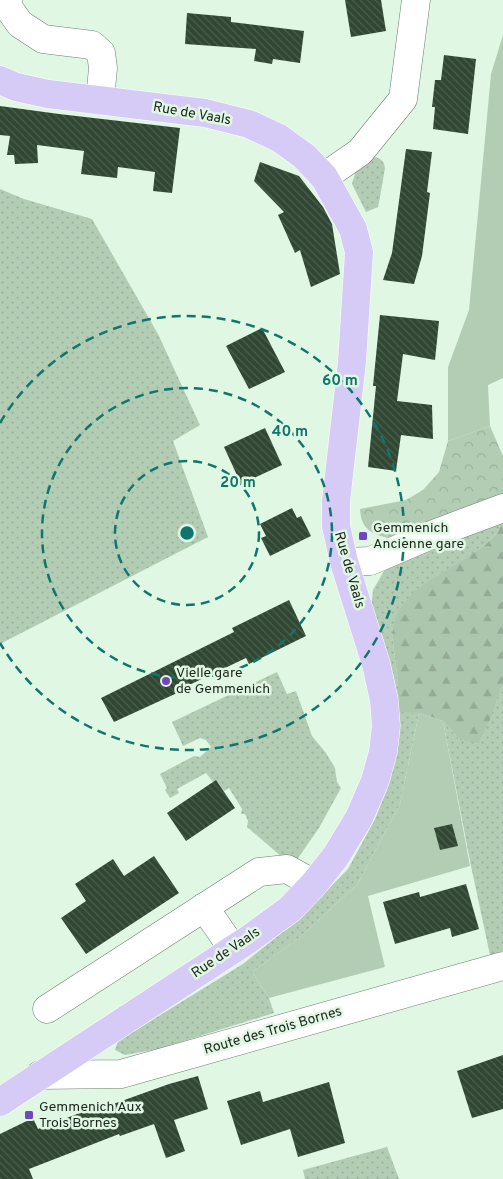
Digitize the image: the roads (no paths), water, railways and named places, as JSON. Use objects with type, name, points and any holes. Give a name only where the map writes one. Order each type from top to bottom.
[{"type":"main road","name":"Rue de Vaals","points":[[0,80],[16,87],[48,94],[205,113],[250,124],[279,138],[304,156],[324,177],[353,229],[359,252],[352,362],[336,501],[336,526],[344,562],[376,664],[384,700],[386,726],[383,752],[375,781],[360,818],[336,856],[290,910],[0,1102]]},
{"type":"street","points":[[8,0],[8,8],[20,24],[43,39],[92,45],[101,53],[103,68],[100,100]]},
{"type":"street","points":[[324,177],[360,152],[403,99],[416,0]]},
{"type":"street","points":[[344,562],[370,561],[431,535],[503,508]]},
{"type":"street","points":[[47,1010],[259,872],[287,869],[314,884]]},
{"type":"street","points":[[204,908],[233,949]]},
{"type":"street","name":"Route des Trois Bornes","points":[[40,1075],[121,1074],[503,966]]},
{"type":"place","name":"Gemmenich Ancienne gare","points":[[363,536]]},
{"type":"place","name":"Vielle gare de Gemmenich","points":[[166,681]]},
{"type":"place","name":"Gemmenich Aux Trois Bornes","points":[[29,1115]]}]
